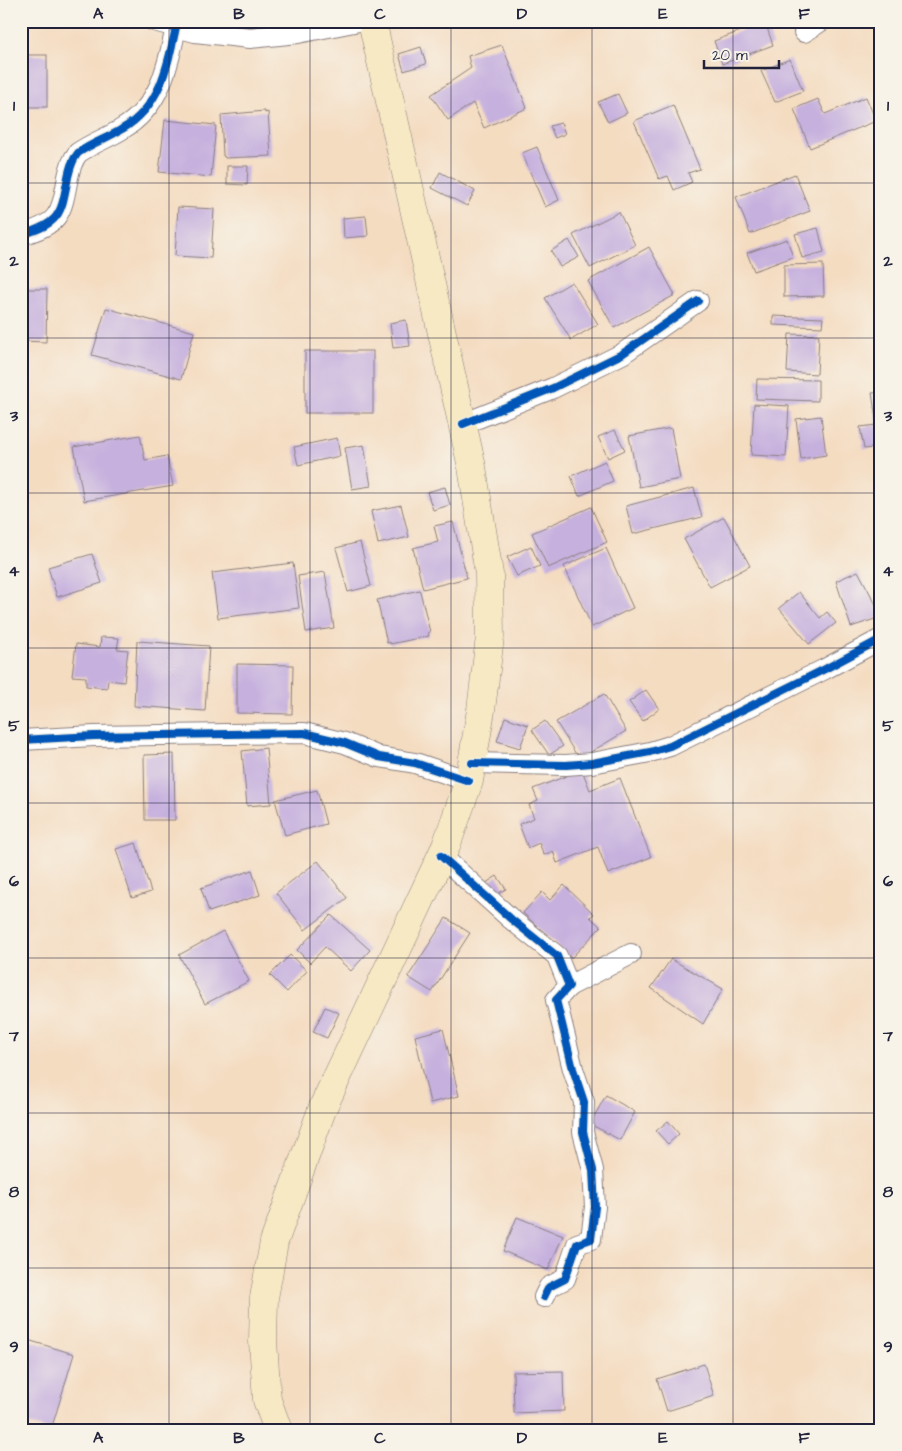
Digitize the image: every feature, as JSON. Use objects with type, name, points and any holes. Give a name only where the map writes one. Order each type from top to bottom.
[{"type":"main road","points":[[278,1430],[267,1400],[263,1341],[264,1298],[274,1242],[323,1107],[441,856],[470,772],[490,637],[490,574],[472,467],[372,21]]},
{"type":"street","points":[[154,21],[195,32],[250,38],[298,33],[358,21]]},
{"type":"street","points":[[804,32],[821,21]]},
{"type":"street","points":[[21,235],[50,223],[60,212],[64,204],[73,158],[78,153],[132,123],[148,107],[166,73],[176,27]]},
{"type":"street","points":[[463,424],[553,388],[606,363],[661,328],[698,301]]},
{"type":"street","points":[[21,740],[94,736],[304,733],[344,743],[379,757],[470,772],[525,763],[566,765],[592,763],[650,752],[670,746],[881,639]]},
{"type":"street","points":[[441,856],[511,919],[557,956],[569,986]]},
{"type":"street","points":[[544,1297],[549,1286],[565,1279],[577,1244],[592,1239],[595,1206],[594,1170],[583,1132],[584,1102],[573,1070],[556,1000],[569,986],[631,954]]},
{"type":"building","points":[[765,22],[773,45],[722,64],[714,41]]},
{"type":"building","points":[[502,45],[527,108],[484,128],[473,103],[448,120],[431,95],[471,68],[468,56]]},
{"type":"building","points":[[421,47],[426,64],[404,71],[399,54]]},
{"type":"building","points":[[21,55],[47,55],[47,107],[21,107]]},
{"type":"building","points":[[790,59],[803,91],[775,102],[761,71]]},
{"type":"building","points":[[618,94],[627,113],[608,122],[598,102]]},
{"type":"building","points":[[866,97],[876,121],[810,148],[794,109],[818,99],[825,114]]},
{"type":"building","points":[[673,105],[700,169],[688,173],[692,182],[674,190],[668,176],[659,179],[634,121]]},
{"type":"building","points":[[265,111],[265,113],[268,112],[271,156],[225,158],[223,156],[221,115]]},
{"type":"building","points":[[165,120],[216,125],[211,177],[159,172]]},
{"type":"building","points":[[561,123],[565,134],[555,138],[550,126]]},
{"type":"building","points":[[537,147],[559,200],[545,207],[522,153]]},
{"type":"building","points":[[227,166],[248,166],[247,185],[227,184]]},
{"type":"building","points":[[440,172],[475,191],[467,206],[432,188]]},
{"type":"building","points":[[795,174],[810,211],[750,234],[736,197]]},
{"type":"building","points":[[178,207],[214,209],[211,258],[175,256]]},
{"type":"building","points":[[619,212],[635,245],[590,268],[573,235]]},
{"type":"building","points":[[366,216],[368,236],[344,238],[343,218]]},
{"type":"building","points":[[818,228],[824,252],[802,258],[795,234]]},
{"type":"building","points":[[787,239],[793,257],[754,271],[747,253]]},
{"type":"building","points":[[569,240],[579,257],[560,267],[551,251]]},
{"type":"building","points":[[649,247],[675,295],[614,328],[588,281]]},
{"type":"building","points":[[823,264],[824,296],[784,297],[784,265]]},
{"type":"building","points":[[572,282],[598,324],[571,340],[545,298]]},
{"type":"building","points":[[21,289],[47,289],[46,342],[21,341]]},
{"type":"building","points":[[106,308],[194,332],[181,379],[92,355]]},
{"type":"building","points":[[773,316],[823,318],[822,327],[773,325]]},
{"type":"building","points":[[406,320],[410,346],[393,348],[390,323]]},
{"type":"building","points":[[789,334],[819,335],[817,374],[787,372]]},
{"type":"building","points":[[305,351],[373,351],[373,413],[305,413]]},
{"type":"building","points":[[757,379],[818,380],[818,401],[756,399]]},
{"type":"building","points":[[881,392],[881,447],[864,449],[860,427],[877,425],[872,393]]},
{"type":"building","points":[[754,404],[789,406],[786,457],[751,455]]},
{"type":"building","points":[[821,416],[826,455],[801,459],[796,419]]},
{"type":"building","points":[[671,428],[680,479],[639,487],[629,436]]},
{"type":"building","points":[[615,430],[625,450],[608,458],[598,437]]},
{"type":"building","points":[[140,435],[145,460],[167,456],[173,486],[84,501],[74,447]]},
{"type":"building","points":[[337,438],[340,456],[298,465],[294,447]]},
{"type":"building","points":[[364,445],[371,486],[352,489],[345,448]]},
{"type":"building","points":[[605,461],[613,481],[579,496],[571,476]]},
{"type":"building","points":[[445,487],[450,505],[433,510],[427,492]]},
{"type":"building","points":[[694,488],[702,517],[633,534],[626,506]]},
{"type":"building","points":[[401,505],[409,537],[378,544],[371,511]]},
{"type":"building","points":[[591,507],[607,542],[548,568],[532,533]]},
{"type":"building","points":[[724,517],[750,566],[710,587],[684,539]]},
{"type":"building","points":[[453,522],[467,578],[423,589],[413,548],[438,542],[434,526]]},
{"type":"building","points":[[360,542],[371,586],[348,592],[336,548]]},
{"type":"building","points":[[531,546],[540,566],[517,576],[507,557]]},
{"type":"building","points":[[606,548],[633,608],[592,627],[564,566]]},
{"type":"building","points":[[92,554],[102,583],[57,597],[48,567]]},
{"type":"building","points":[[293,563],[299,608],[218,618],[212,573]]},
{"type":"building","points":[[858,571],[881,617],[851,627],[836,581]]},
{"type":"building","points":[[325,572],[334,628],[306,632],[298,576]]},
{"type":"building","points":[[419,590],[430,632],[428,632],[429,636],[387,643],[377,600]]},
{"type":"building","points":[[799,592],[820,618],[827,612],[836,623],[809,644],[779,608]]},
{"type":"building","points":[[101,637],[119,638],[117,649],[128,650],[124,682],[108,680],[107,688],[86,686],[86,677],[72,676],[76,644],[100,647]]},
{"type":"building","points":[[137,641],[209,646],[205,711],[134,706]]},
{"type":"building","points":[[237,664],[293,665],[292,714],[237,713]]},
{"type":"building","points":[[646,690],[659,709],[643,721],[629,702]]},
{"type":"building","points":[[604,694],[626,731],[579,759],[556,722]]},
{"type":"building","points":[[505,717],[528,725],[520,748],[497,741]]},
{"type":"building","points":[[545,721],[563,746],[549,755],[532,730]]},
{"type":"building","points":[[266,748],[271,804],[247,806],[242,751]]},
{"type":"building","points":[[174,754],[175,820],[145,820],[144,755]]},
{"type":"building","points":[[582,770],[590,790],[620,778],[651,857],[608,874],[598,847],[557,863],[553,851],[544,855],[539,843],[528,848],[519,824],[534,818],[529,805],[538,801],[533,789]]},
{"type":"building","points":[[317,790],[326,824],[285,835],[275,800]]},
{"type":"building","points":[[136,843],[151,892],[132,898],[116,849]]},
{"type":"building","points":[[318,861],[347,898],[305,930],[276,893]]},
{"type":"building","points":[[252,870],[260,895],[209,912],[201,888]]},
{"type":"building","points":[[497,876],[506,889],[494,896],[486,883]]},
{"type":"building","points":[[564,885],[594,914],[590,917],[601,927],[571,958],[523,913],[542,892],[550,900]]},
{"type":"building","points":[[331,915],[370,950],[351,971],[325,947],[310,963],[297,950]]},
{"type":"building","points":[[446,918],[470,933],[432,992],[408,977]]},
{"type":"building","points":[[223,931],[249,981],[205,1004],[179,955]]},
{"type":"building","points":[[290,955],[307,971],[287,992],[270,975]]},
{"type":"building","points":[[671,959],[723,989],[703,1024],[651,988]]},
{"type":"building","points":[[325,1007],[339,1013],[327,1038],[313,1032]]},
{"type":"building","points":[[443,1029],[459,1096],[430,1103],[415,1036]]},
{"type":"building","points":[[606,1095],[635,1112],[620,1140],[590,1124]]},
{"type":"building","points":[[668,1121],[679,1134],[668,1144],[656,1131]]},
{"type":"building","points":[[517,1217],[563,1236],[548,1270],[503,1251]]},
{"type":"building","points":[[21,1338],[74,1354],[51,1430],[21,1422]]},
{"type":"building","points":[[704,1364],[714,1396],[667,1411],[657,1379]]},
{"type":"building","points":[[563,1371],[564,1411],[514,1413],[513,1372]]},
{"type":"cycle path","points":[[21,235],[44,226],[57,215],[61,208],[70,167],[78,153],[135,120],[154,97],[170,56],[176,27]]},
{"type":"cycle path","points":[[463,424],[553,388],[622,354],[698,301]]},
{"type":"cycle path","points":[[472,763],[566,765],[592,763],[650,752],[670,746],[881,639]]},
{"type":"cycle path","points":[[21,740],[94,736],[304,733],[345,743],[379,757],[415,763],[469,781]]},
{"type":"cycle path","points":[[441,856],[511,919],[557,956],[569,986],[556,1000],[573,1069],[584,1102],[583,1132],[593,1170],[595,1207],[591,1239],[577,1244],[565,1279],[549,1287],[544,1297]]}]
